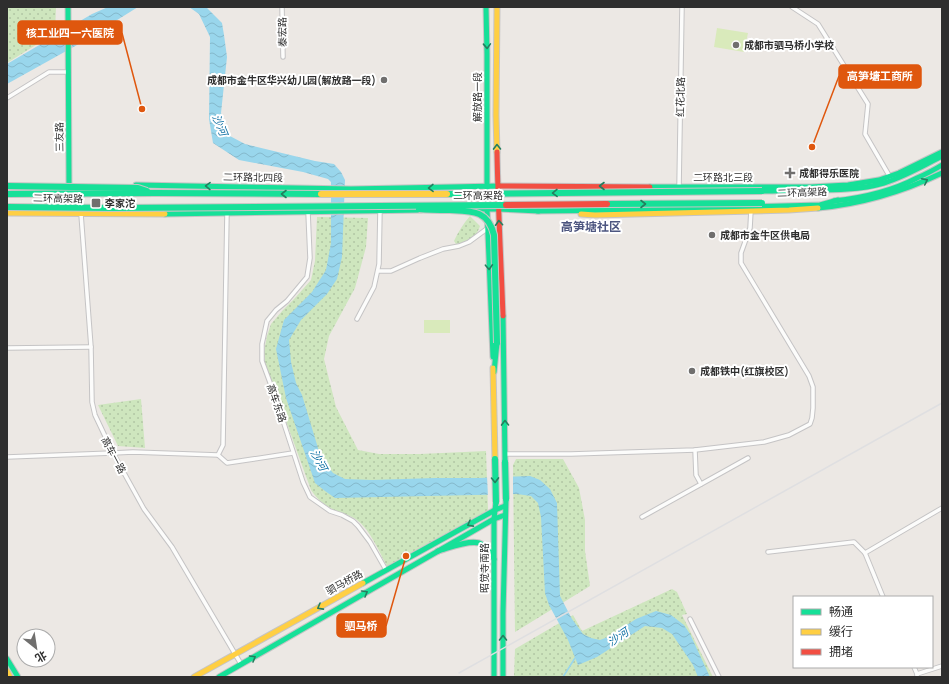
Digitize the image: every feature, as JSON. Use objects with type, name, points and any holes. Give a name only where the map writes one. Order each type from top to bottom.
[{"type":"main road","name":"解放路一段","points":[[486,7],[487,209],[494,372]]},
{"type":"main road","name":"解放路一段","points":[[497,7],[496,115],[504,359],[505,454]]},
{"type":"main road","name":"三友路","points":[[68,8],[69,185],[81,214]]},
{"type":"main road","name":"二环路北三段","points":[[498,186],[767,188],[826,186],[865,183],[890,177],[942,152]]},
{"type":"main road","name":"二环高架路","points":[[7,194],[421,194],[738,191],[861,188],[875,186],[889,181],[920,168],[942,156]]},
{"type":"main road","name":"二环高架路","points":[[7,208],[804,202],[838,200],[884,191],[910,182],[942,165]]},
{"type":"main road","points":[[7,213],[227,213],[498,209],[595,215],[810,209],[831,207],[882,197],[916,186],[942,172]]},
{"type":"main road","name":"二环路北四段","points":[[7,185],[351,189],[498,186]]},
{"type":"main road","points":[[7,185],[138,188],[155,193]]},
{"type":"main road","points":[[537,211],[820,205],[838,200]]},
{"type":"main road","points":[[393,206],[430,210],[477,212],[491,223],[494,235],[497,343],[494,372]]},
{"type":"main road","name":"昭觉寺南路","points":[[494,372],[496,502],[494,519],[494,677]]},
{"type":"main road","name":"昭觉寺南路","points":[[503,677],[506,499],[505,454]]},
{"type":"main road","name":"驷马桥路","points":[[194,677],[495,510],[505,506]]},
{"type":"main road","name":"驷马桥路","points":[[219,677],[438,550],[494,519],[505,516]]},
{"type":"main road","points":[[438,550],[473,542],[480,543],[486,548],[494,559]]},
{"type":"main road","points":[[7,659],[18,677]]},
{"type":"main road","points":[[7,671],[10,677]]},
{"type":"street","name":"泰宏路","points":[[282,7],[283,57]]},
{"type":"street","name":"红花北路","points":[[679,187],[682,7]]},
{"type":"street","points":[[792,7],[818,24],[868,104],[865,134],[890,177]]},
{"type":"street","points":[[7,98],[49,72],[68,72]]},
{"type":"street","points":[[357,319],[374,287],[378,270],[380,210]]},
{"type":"street","points":[[505,454],[571,454],[695,450],[764,442],[788,436],[810,424],[813,408],[813,387],[809,376],[741,263],[741,253],[750,228],[751,210]]},
{"type":"street","name":"高车东路","points":[[308,212],[310,258],[307,277],[287,301],[276,310],[267,321],[262,344],[262,361],[303,482],[310,497],[330,511],[353,521],[370,542],[386,570]]},
{"type":"street","points":[[218,455],[223,445],[227,213]]},
{"type":"street","name":"高车一路","points":[[81,214],[92,347],[92,402],[95,415],[113,454],[144,508],[172,547],[241,664]]},
{"type":"street","points":[[378,270],[391,272],[443,249],[469,242],[488,228]]},
{"type":"street","points":[[7,348],[92,347]]},
{"type":"street","points":[[695,450],[696,475],[701,484]]},
{"type":"street","points":[[7,457],[134,452],[218,455],[226,463],[294,453]]},
{"type":"street","points":[[642,517],[748,458]]},
{"type":"street","points":[[865,553],[942,508]]},
{"type":"street","points":[[768,552],[854,542],[865,553],[883,596]]},
{"type":"street","points":[[690,618],[719,677]]},
{"type":"street","points":[[917,675],[942,666]]},
{"type":"green space","points":[[7,7],[56,7],[55,33],[7,63]]},
{"type":"green space","points":[[717,28],[748,33],[744,52],[714,47]]},
{"type":"green space","points":[[470,216],[480,226],[479,230],[471,238],[456,244],[454,241]]},
{"type":"green space","points":[[317,217],[368,218],[366,247],[355,288],[329,336],[324,359],[336,407],[358,450],[379,454],[486,451],[488,510],[387,566],[374,541],[362,524],[352,517],[327,506],[318,499],[311,490],[265,363],[264,352],[271,324],[311,280],[315,261]]},
{"type":"green space","points":[[424,320],[450,320],[450,333],[424,333]]},
{"type":"green space","points":[[141,399],[145,448],[118,446],[98,405]]},
{"type":"green space","points":[[516,459],[563,459],[579,488],[585,520],[585,551],[590,586],[515,632],[513,465]]},
{"type":"green space","points":[[672,589],[677,592],[687,614],[682,615],[713,677],[514,677],[515,649],[573,615],[582,631]]},
{"type":"water","points":[[108,7],[138,7],[77,45],[7,84],[7,64],[92,14]]},
{"type":"water","name":"沙河","points":[[189,7],[206,7],[222,23],[227,57],[221,113],[228,135],[245,144],[315,161],[334,164],[341,172],[345,180],[342,257],[337,279],[327,294],[301,320],[289,340],[291,362],[296,383],[302,395],[321,458],[333,473],[345,479],[372,480],[530,476],[540,480],[550,489],[557,503],[560,596],[572,619],[583,634],[600,640],[608,637],[636,619],[656,611],[671,615],[684,625],[690,634],[710,677],[698,677],[693,665],[672,634],[662,628],[645,626],[597,657],[578,665],[568,640],[549,605],[545,593],[541,517],[538,503],[531,496],[517,494],[335,498],[315,483],[286,398],[276,349],[284,320],[312,292],[326,270],[331,243],[331,182],[328,179],[303,172],[239,160],[213,143],[209,119],[210,37],[199,14]]},
{"type":"pier","points":[[513,475],[513,496],[488,497],[487,476]]},
{"type":"waterway","points":[[563,677],[575,658]]},
{"type":"railway","points":[[459,673],[942,403]]},
{"type":"traffic: fast","points":[[68,7],[69,185],[79,210]]},
{"type":"traffic: fast","points":[[486,7],[487,209],[493,357]]},
{"type":"traffic: fast","points":[[650,187],[811,187],[848,185],[879,180],[899,173],[942,152]]},
{"type":"traffic: fast","points":[[762,191],[838,190],[875,185],[899,178],[942,156]]},
{"type":"traffic: fast","points":[[834,201],[866,196],[887,190],[907,183],[942,165]]},
{"type":"traffic: fast","points":[[818,208],[850,204],[882,196],[912,186],[942,173]]},
{"type":"traffic: fast","points":[[136,185],[351,189],[500,186]]},
{"type":"traffic: fast","points":[[7,186],[138,188],[147,191]]},
{"type":"traffic: fast","points":[[447,194],[762,191]]},
{"type":"traffic: fast","points":[[7,194],[321,194]]},
{"type":"traffic: fast","points":[[537,211],[820,205],[838,200]]},
{"type":"traffic: fast","points":[[607,204],[762,203]]},
{"type":"traffic: fast","points":[[7,207],[113,208],[506,205]]},
{"type":"traffic: fast","points":[[419,209],[458,210],[472,212],[483,216],[488,221],[494,235],[497,343]]},
{"type":"traffic: fast","points":[[471,209],[539,211]]},
{"type":"traffic: fast","points":[[165,214],[421,210]]},
{"type":"traffic: fast","points":[[503,316],[505,462]]},
{"type":"traffic: fast","points":[[494,372],[497,343]]},
{"type":"traffic: fast","points":[[495,459],[496,502]]},
{"type":"traffic: fast","points":[[505,462],[506,499]]},
{"type":"traffic: fast","points":[[503,677],[506,499]]},
{"type":"traffic: fast","points":[[494,677],[494,519],[496,502]]},
{"type":"traffic: fast","points":[[363,583],[495,510],[505,506]]},
{"type":"traffic: fast","points":[[219,677],[494,519],[505,515]]},
{"type":"traffic: fast","points":[[438,551],[464,543],[475,542],[486,547],[494,559]]},
{"type":"traffic: fast","points":[[7,659],[18,677]]},
{"type":"traffic: slow","points":[[497,7],[497,152]]},
{"type":"traffic: slow","points":[[321,194],[447,194]]},
{"type":"traffic: slow","points":[[581,214],[595,215],[818,208]]},
{"type":"traffic: slow","points":[[7,213],[165,214]]},
{"type":"traffic: slow","points":[[493,368],[495,459]]},
{"type":"traffic: slow","points":[[194,677],[363,583]]},
{"type":"traffic: slow","points":[[7,671],[10,677]]},
{"type":"traffic: jam","points":[[497,152],[503,316]]},
{"type":"traffic: jam","points":[[500,186],[650,187]]},
{"type":"traffic: jam","points":[[506,205],[607,204]]},
{"type":"place","name":"成都市驷马桥小学校","points":[[736,45]]},
{"type":"place","name":"成都市金牛区华兴幼儿园(解放路一段)","points":[[384,80]]},
{"type":"place","name":"核工业四一六医院","points":[[142,109]]},
{"type":"place","name":"高笋塘工商所","points":[[812,147]]},
{"type":"place","name":"成都得乐医院","points":[[790,173]]},
{"type":"place","name":"李家沱","points":[[96,203]]},
{"type":"place","name":"成都市金牛区供电局","points":[[712,235]]},
{"type":"place","name":"成都铁中(红旗校区)","points":[[692,371]]},
{"type":"place","name":"驷马桥","points":[[406,556]]},
{"type":"district","name":"高笋塘社区","points":[[591,227]]}]
